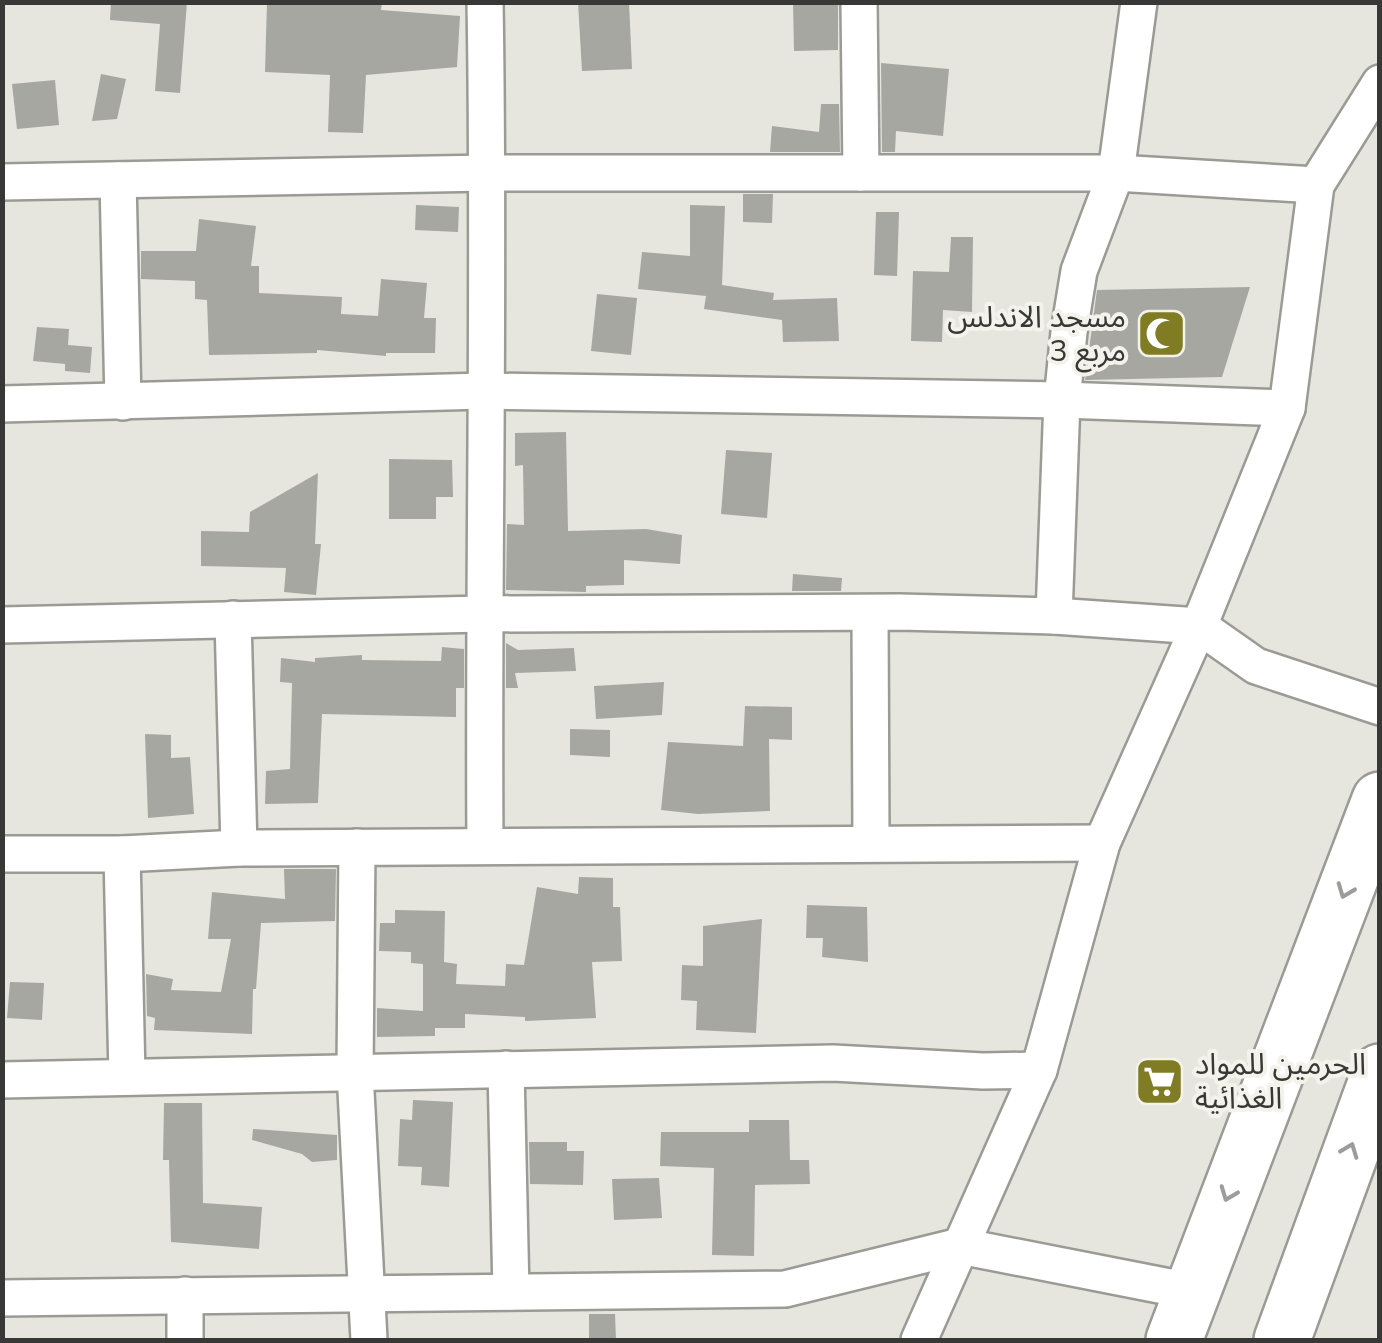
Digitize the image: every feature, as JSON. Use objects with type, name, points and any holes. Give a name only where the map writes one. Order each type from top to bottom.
[{"type":"highway","points":[[1182,1316],[1380,800]]},
{"type":"highway","points":[[1282,1340],[1380,1072]]},
{"type":"street","points":[[485,2],[485,846]]},
{"type":"street","points":[[859,2],[861,173]]},
{"type":"street","points":[[1054,616],[1062,400],[1079,271],[1116,173],[1139,2]]},
{"type":"street","points":[[919,1340],[1038,1070],[1102,842],[1199,626],[1287,408],[1316,185],[1380,83]]},
{"type":"street","points":[[2,182],[488,173],[1116,173],[1316,185]]},
{"type":"street","points":[[118,180],[123,402]]},
{"type":"street","points":[[2,404],[484,391],[1062,400],[1287,408]]},
{"type":"street","points":[[2,625],[484,614],[1054,616],[1199,626],[1256,666],[1380,706]]},
{"type":"street","points":[[870,614],[871,842]]},
{"type":"street","points":[[233,619],[239,848]]},
{"type":"street","points":[[2,854],[122,854],[239,848],[1102,842]]},
{"type":"street","points":[[357,847],[355,1072],[369,1340]]},
{"type":"street","points":[[122,854],[127,1077]]},
{"type":"street","points":[[2,1080],[834,1063],[1038,1070]]},
{"type":"street","points":[[506,1069],[511,1292]]},
{"type":"street","points":[[2,1298],[785,1289],[960,1246],[1182,1316]]},
{"type":"street","points":[[185,1295],[185,1340]]},
{"type":"building","points":[[111,2],[187,2],[180,93],[155,91],[160,24],[110,20]]},
{"type":"building","points":[[267,2],[382,2],[381,10],[460,16],[457,67],[366,75],[363,133],[328,132],[330,75],[265,72]]},
{"type":"building","points":[[578,2],[629,2],[632,69],[582,71]]},
{"type":"building","points":[[793,2],[838,2],[838,50],[794,51]]},
{"type":"building","points":[[881,63],[949,69],[943,136],[896,131],[895,152],[882,152]]},
{"type":"building","points":[[101,74],[126,79],[117,119],[92,121]]},
{"type":"building","points":[[55,80],[59,125],[17,129],[12,84]]},
{"type":"building","points":[[821,104],[839,104],[840,152],[770,152],[772,126],[819,132]]},
{"type":"building","points":[[743,194],[773,194],[772,223],[743,222]]},
{"type":"building","points":[[416,205],[459,207],[458,232],[415,230]]},
{"type":"building","points":[[690,205],[725,206],[722,285],[774,293],[773,300],[837,298],[839,341],[783,342],[782,320],[704,309],[706,296],[638,289],[642,252],[690,256]]},
{"type":"building","points":[[876,212],[899,212],[897,276],[874,275]]},
{"type":"building","points":[[199,219],[256,226],[251,266],[259,266],[259,293],[342,297],[341,314],[378,316],[381,279],[427,283],[424,318],[436,318],[435,353],[386,356],[317,350],[209,355],[207,300],[195,299],[195,281],[141,279],[141,251],[196,251]]},
{"type":"building","points":[[951,237],[973,237],[972,312],[943,310],[942,342],[911,341],[913,271],[949,272]]},
{"type":"building","name":"مسجد الاندلس مربع 3","points":[[1250,287],[1222,377],[1085,380],[1097,290]]},
{"type":"building","points":[[597,294],[637,298],[631,355],[591,351]]},
{"type":"building","points":[[37,327],[69,329],[68,345],[92,347],[90,373],[65,371],[65,364],[33,361]]},
{"type":"building","points":[[566,432],[568,531],[646,529],[682,535],[680,564],[624,560],[624,585],[586,586],[586,592],[506,590],[507,524],[524,525],[523,465],[515,466],[515,433]]},
{"type":"building","points":[[726,450],[772,453],[767,518],[721,514]]},
{"type":"building","points":[[389,459],[452,460],[453,497],[436,497],[436,519],[389,519]]},
{"type":"building","points":[[318,473],[315,544],[321,544],[316,595],[284,592],[286,568],[201,566],[201,531],[249,532],[250,512]]},
{"type":"building","points":[[793,574],[842,578],[841,591],[792,591]]},
{"type":"building","points":[[506,643],[518,650],[574,648],[576,671],[515,673],[518,688],[506,688]]},
{"type":"building","points":[[442,647],[464,649],[464,688],[456,688],[456,717],[322,714],[318,803],[265,804],[266,771],[290,769],[292,683],[280,682],[281,658],[315,662],[315,658],[362,655],[362,660],[441,661]]},
{"type":"building","points":[[664,682],[662,715],[596,719],[594,686]]},
{"type":"building","points":[[745,706],[792,707],[792,740],[769,739],[770,811],[698,814],[661,810],[668,742],[743,746]]},
{"type":"building","points":[[570,729],[610,730],[610,757],[570,755]]},
{"type":"building","points":[[145,734],[171,735],[171,758],[190,757],[194,814],[148,818]]},
{"type":"building","points":[[284,869],[336,869],[335,921],[261,923],[252,1034],[154,1030],[155,1018],[147,1016],[146,974],[173,979],[171,990],[221,992],[231,939],[208,939],[212,892],[285,899]]},
{"type":"building","points":[[579,877],[613,878],[613,907],[620,907],[622,961],[592,962],[596,1018],[525,1021],[525,1017],[465,1014],[465,1028],[435,1028],[435,1036],[377,1037],[377,1008],[423,1011],[423,964],[411,963],[411,952],[379,951],[380,923],[395,923],[395,910],[445,911],[444,962],[457,964],[456,984],[505,986],[506,964],[524,965],[537,887],[578,894]]},
{"type":"building","points":[[807,905],[867,907],[868,962],[822,957],[823,938],[806,938]]},
{"type":"building","points":[[762,919],[756,1033],[696,1030],[697,1001],[681,1000],[682,965],[703,966],[703,926]]},
{"type":"building","points":[[10,982],[44,983],[42,1020],[7,1018]]},
{"type":"building","points":[[413,1100],[453,1102],[449,1187],[421,1185],[422,1167],[398,1166],[400,1119],[412,1120]]},
{"type":"building","points":[[164,1103],[202,1103],[203,1203],[262,1207],[259,1249],[171,1242],[169,1160],[163,1160]]},
{"type":"building","points":[[749,1120],[789,1120],[790,1160],[809,1160],[810,1184],[755,1185],[754,1256],[712,1255],[714,1168],[660,1166],[661,1132],[749,1132]]},
{"type":"building","points":[[253,1129],[337,1135],[337,1160],[312,1162],[302,1154],[252,1140]]},
{"type":"building","points":[[529,1142],[567,1142],[567,1151],[584,1151],[583,1185],[530,1184]]},
{"type":"building","points":[[659,1178],[662,1218],[614,1220],[612,1179]]},
{"type":"building","points":[[589,1314],[615,1314],[616,1340],[589,1340]]},
{"type":"place","name":"مسجد الاندلس مربع 3","points":[[1161,334]]},
{"type":"place","name":"الحرمين للمواد الغذائية","points":[[1160,1081]]}]
